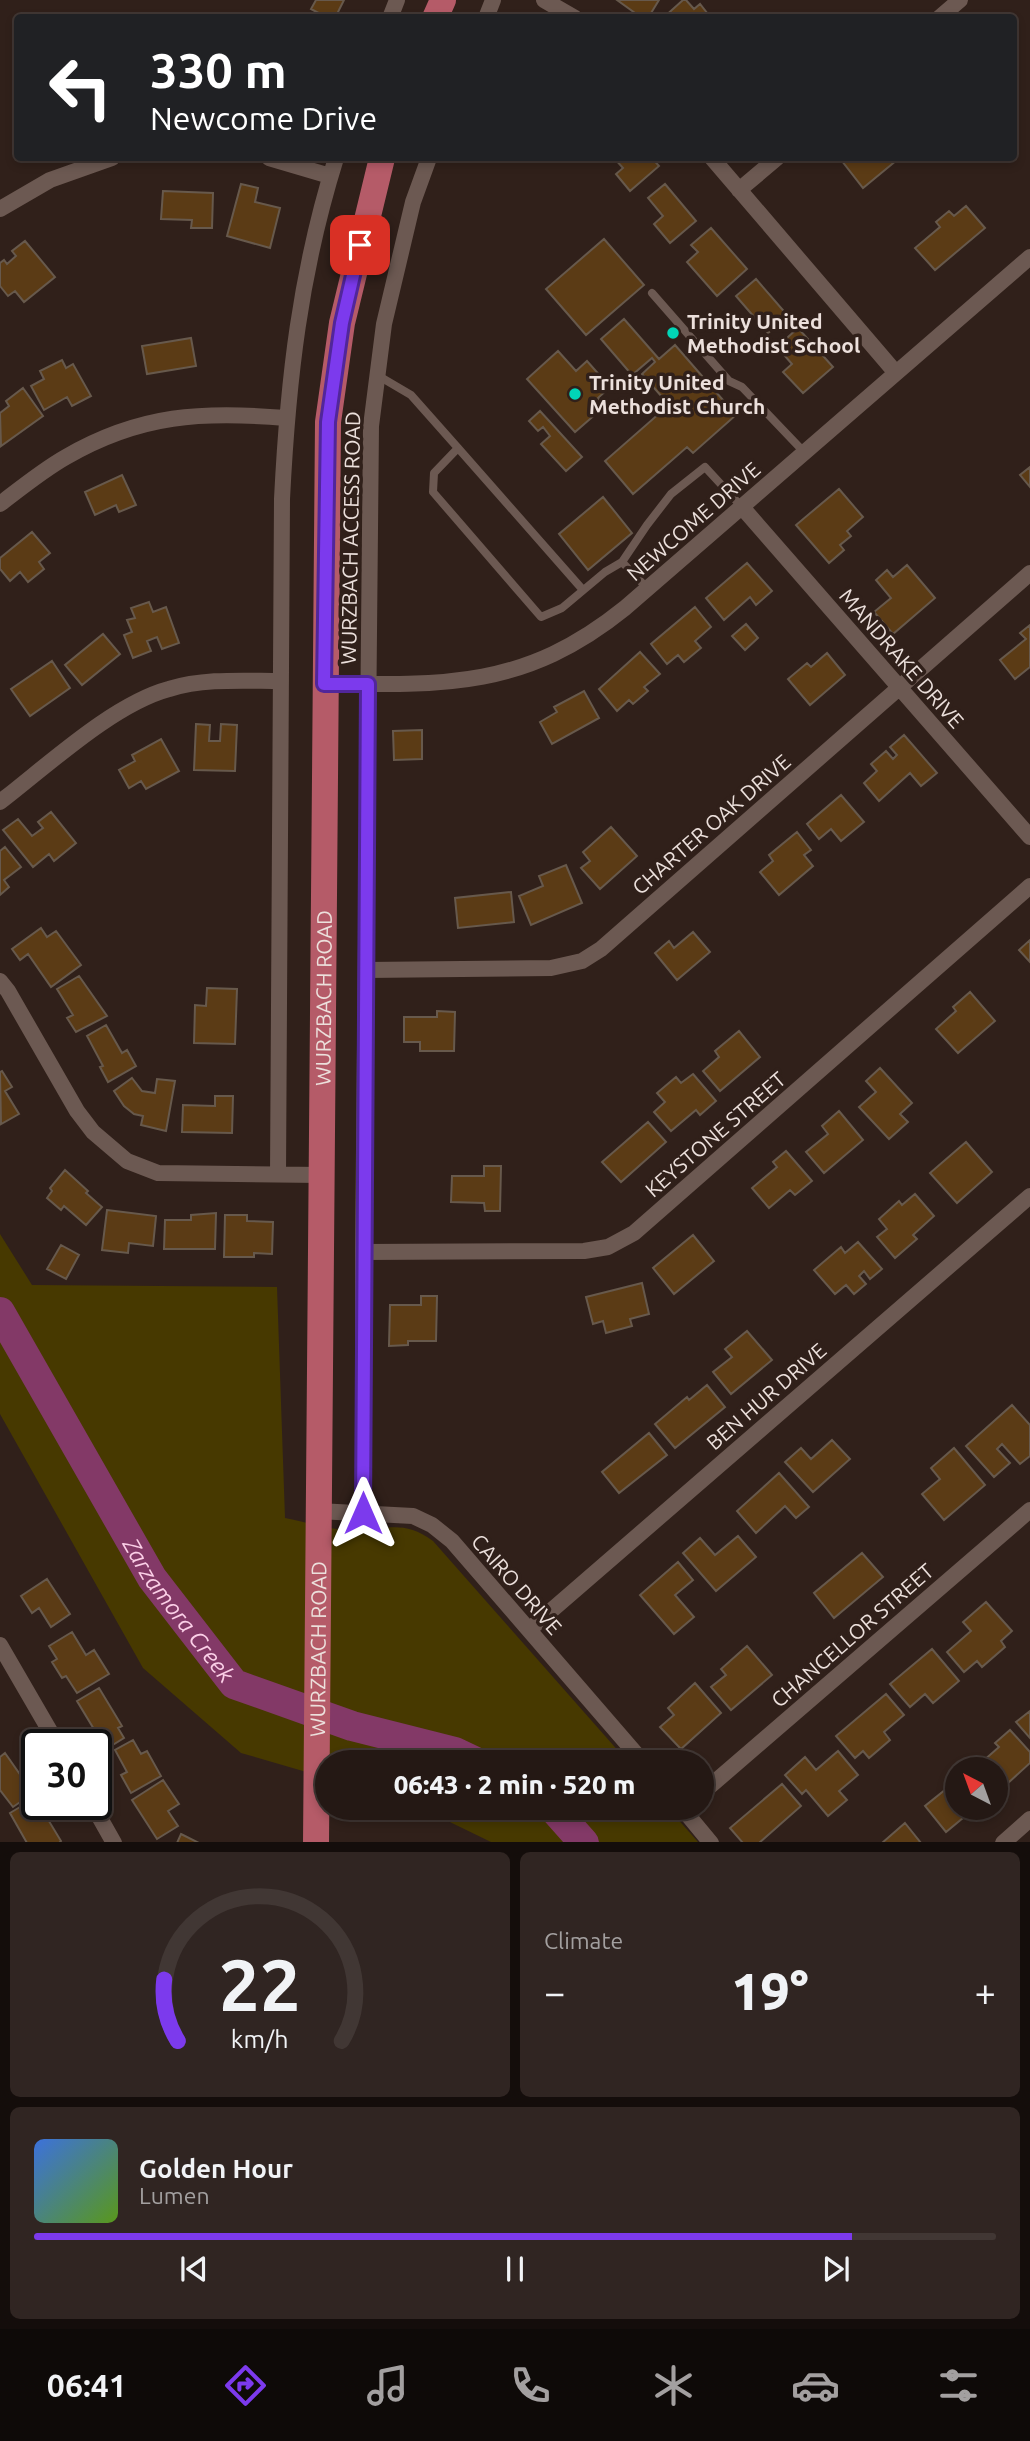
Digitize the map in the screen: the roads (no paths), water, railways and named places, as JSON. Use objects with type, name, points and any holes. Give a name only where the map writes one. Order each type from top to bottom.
[{"type":"main road","name":"WURZBACH ROAD","points":[[316,1842],[328,422],[342,323],[381,161]]},
{"type":"street","points":[[544,0],[568,14]]},
{"type":"street","points":[[944,14],[960,0]]},
{"type":"street","points":[[0,209],[50,180],[104,161]]},
{"type":"street","points":[[280,161],[330,176]]},
{"type":"street","points":[[278,1174],[282,499],[286,418],[306,271],[335,161]]},
{"type":"street","name":"WURZBACH ACCESS ROAD","points":[[363,1513],[371,426],[384,324],[413,202],[428,161]]},
{"type":"street","points":[[715,161],[896,373]]},
{"type":"street","points":[[739,190],[773,161]]},
{"type":"street","name":"NEWCOME DRIVE","points":[[324,684],[456,682],[519,668],[578,642],[605,624],[647,589],[1030,257]]},
{"type":"street","points":[[0,504],[64,458],[121,431],[183,416],[214,414],[286,418]]},
{"type":"street","name":"MANDRAKE DRIVE","points":[[741,506],[1030,837]]},
{"type":"street","name":"CHARTER OAK DRIVE","points":[[366,970],[551,968],[582,961],[601,948],[1030,573]]},
{"type":"street","points":[[0,802],[103,723],[154,693],[215,680],[281,681]]},
{"type":"street","name":"KEYSTONE STREET","points":[[363,1252],[584,1251],[608,1247],[634,1233],[1030,887]]},
{"type":"street","points":[[0,981],[77,1111],[102,1140],[127,1161],[158,1173],[321,1175]]},
{"type":"street","name":"BEN HUR DRIVE","points":[[530,1629],[1030,1196]]},
{"type":"street","name":"CHANCELLOR STREET","points":[[714,1783],[1030,1510]]},
{"type":"street","name":"CAIRO DRIVE","points":[[317,1511],[413,1516],[432,1525],[452,1541],[633,1750]]},
{"type":"street","points":[[0,1645],[49,1729]]},
{"type":"street","points":[[1004,1842],[1030,1819]]},
{"type":"street","points":[[101,1820],[113,1842]]},
{"type":"street","points":[[693,1820],[710,1842]]},
{"type":"lane","points":[[652,293],[729,381],[743,387],[804,452]]},
{"type":"lane","points":[[377,375],[411,395],[583,590]]},
{"type":"lane","points":[[458,448],[434,473],[433,492],[541,617],[562,608],[605,572],[622,562],[671,494],[705,467],[741,506]]},
{"type":"lane","points":[[622,562],[647,589]]},
{"type":"waterway","name":"Zarzamora Creek","points":[[0,1312],[152,1578],[234,1684],[352,1726],[447,1750]]},
{"type":"waterway","name":"Zarzamora Creek","points":[[564,1820],[583,1842]]},
{"type":"place","name":"Trinity United Methodist School","points":[[673,333]]},
{"type":"place","name":"Trinity United Methodist Church","points":[[575,394]]}]
